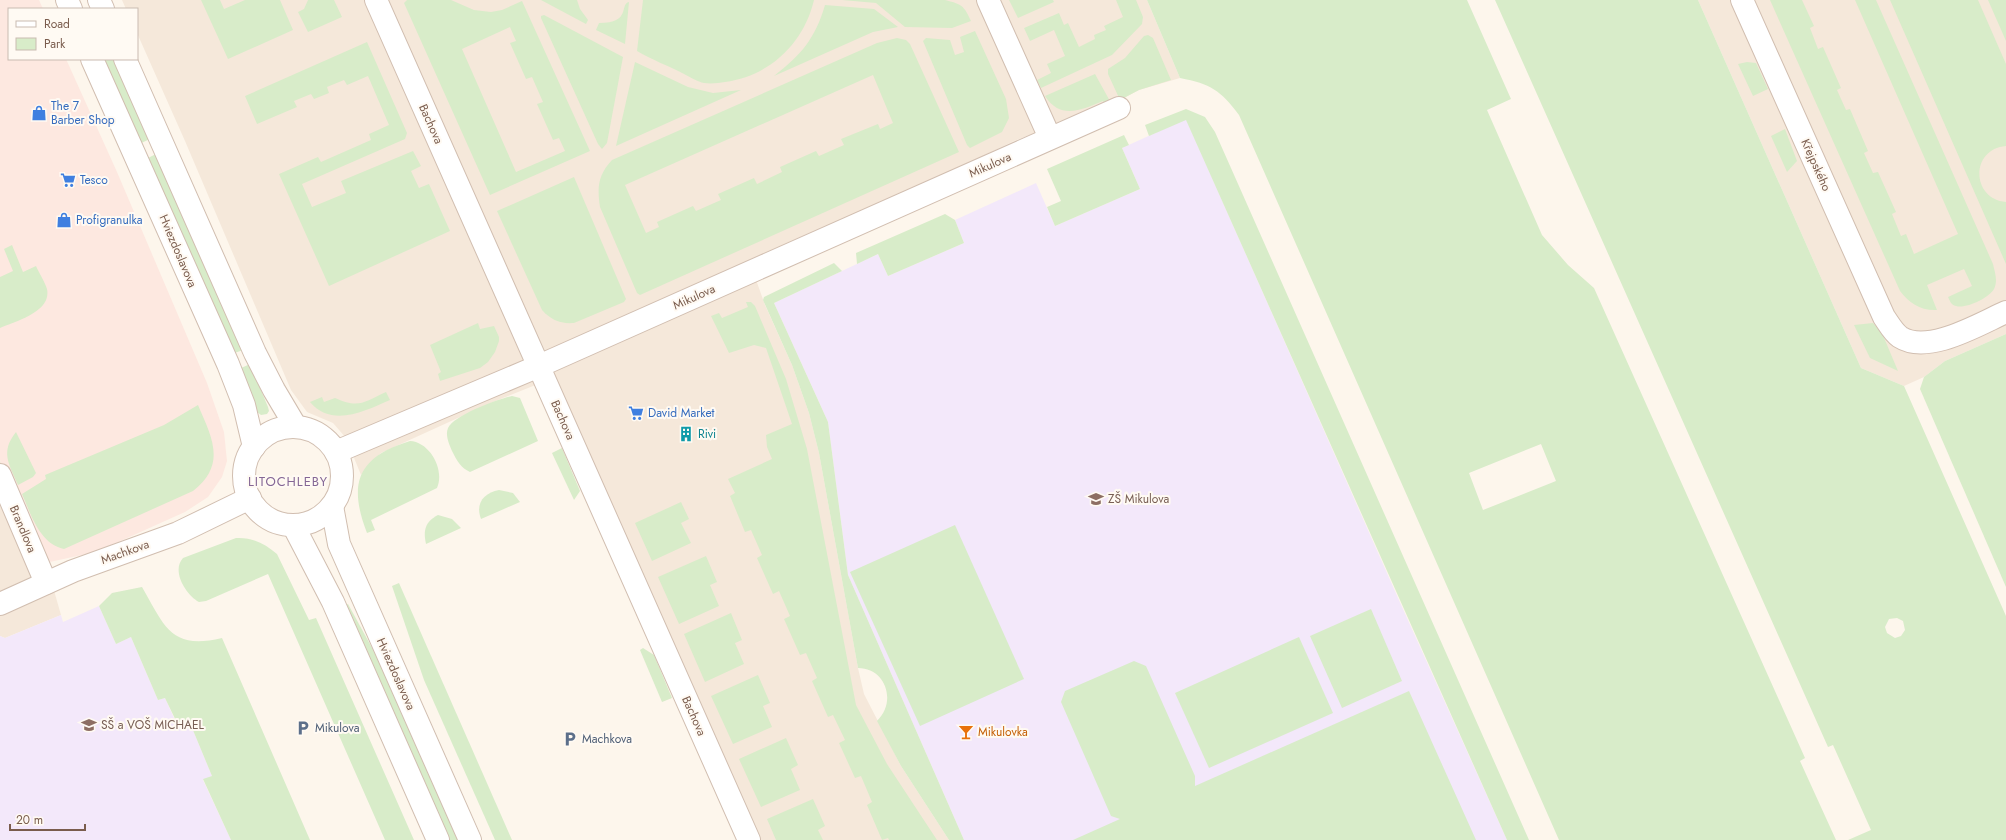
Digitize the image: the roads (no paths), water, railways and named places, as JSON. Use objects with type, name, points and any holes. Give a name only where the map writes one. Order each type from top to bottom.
[{"type":"street","name":"Bachova","points":[[376,0],[749,840]]},
{"type":"street","points":[[988,0],[1050,138]]},
{"type":"street","name":"Křejpského","points":[[1742,0],[1884,317],[1892,328],[1900,337],[1920,343],[1934,341],[1958,333],[2006,312]]},
{"type":"street","name":"Hviezdoslavova","points":[[92,60],[228,364],[244,405],[254,447]]},
{"type":"street","points":[[125,60],[255,353],[274,390],[296,427]]},
{"type":"street","name":"Mikulova","points":[[336,452],[539,366],[1119,108]]},
{"type":"street","points":[[296,427],[319,434],[336,452],[342,471],[342,480],[340,489],[332,506],[315,520],[293,525],[284,524],[268,518],[261,512],[250,498],[246,487],[245,476],[247,460],[254,447],[272,432],[296,427]]},
{"type":"street","name":"Brandlova","points":[[0,475],[46,583]]},
{"type":"street","name":"Machkova","points":[[0,604],[73,571],[178,533],[250,498]]},
{"type":"street","name":"Hviezdoslavova","points":[[332,506],[339,544],[470,840]]},
{"type":"street","points":[[293,525],[333,602],[438,840]]},
{"type":"place","name":"The 7 Barber Shop","points":[[39,113]]},
{"type":"place","name":"Tesco","points":[[68,180]]},
{"type":"place","name":"Profigranulka","points":[[64,220]]},
{"type":"place","name":"David Market","points":[[636,413]]},
{"type":"place","name":"Rivi","points":[[686,434]]},
{"type":"place","name":"ZŠ Mikulova","points":[[1096,499]]},
{"type":"place","name":"SŠ a VOŠ MICHAEL","points":[[89,725]]},
{"type":"place","name":"Mikulova","points":[[303,728]]},
{"type":"place","name":"Mikulovka","points":[[966,732]]},
{"type":"place","name":"Machkova","points":[[570,739]]},
{"type":"district","name":"LITOCHLEBY","points":[[288,481]]}]
